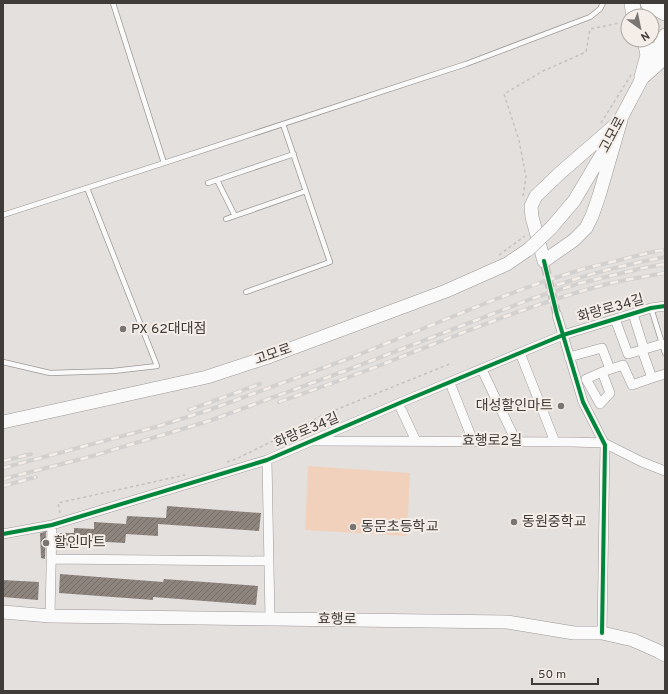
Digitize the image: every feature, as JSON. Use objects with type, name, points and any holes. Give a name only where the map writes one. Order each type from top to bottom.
[{"type":"main road","points":[[648,3],[665,13]]},
{"type":"main road","name":"고모로","points":[[3,422],[207,377],[271,356],[446,291],[507,264],[529,249],[551,228],[574,201],[620,120],[637,75],[665,35]]},
{"type":"main road","points":[[637,75],[648,55],[647,48]]},
{"type":"main road","points":[[637,75],[665,58]]},
{"type":"main road","points":[[620,120],[599,196],[586,228],[574,240],[544,264],[532,217],[531,206],[536,196],[620,120]]},
{"type":"main road","name":"효행로","points":[[3,612],[50,616],[507,622],[574,632],[602,632],[633,640],[665,655]]},
{"type":"street","name":"화랑로34길","points":[[3,534],[52,525],[267,460],[563,335],[651,308],[665,306]]},
{"type":"street","points":[[633,314],[652,378]]},
{"type":"street","name":"화랑로34길","points":[[557,315],[583,402],[604,443]]},
{"type":"street","points":[[615,319],[628,354],[662,344]]},
{"type":"street","points":[[569,357],[602,348],[606,371],[623,365],[632,385],[665,374]]},
{"type":"street","points":[[522,358],[555,442]]},
{"type":"street","points":[[484,374],[516,442]]},
{"type":"street","points":[[452,388],[473,441]]},
{"type":"street","points":[[401,409],[416,441]]},
{"type":"street","name":"효행로2길","points":[[314,440],[604,443],[642,462],[665,471]]},
{"type":"street","points":[[602,632],[606,446],[604,443]]},
{"type":"street","points":[[267,460],[270,619]]},
{"type":"street","points":[[50,616],[52,525]]},
{"type":"street","points":[[51,559],[269,561]]},
{"type":"lane","points":[[113,3],[164,163]]},
{"type":"lane","points":[[3,214],[466,64],[590,18],[600,9],[603,3]]},
{"type":"lane","points":[[246,292],[330,262],[283,124]]},
{"type":"lane","points":[[208,183],[294,154]]},
{"type":"lane","points":[[217,180],[235,216]]},
{"type":"lane","points":[[3,362],[50,373],[113,371],[157,366],[87,188]]},
{"type":"lane","points":[[226,219],[306,191]]},
{"type":"lane","name":"화랑로34길","points":[[651,308],[665,353]]},
{"type":"path","points":[[531,206],[525,205],[523,198],[526,177],[519,140],[504,94],[544,71],[586,52],[590,29],[620,23]]},
{"type":"path","points":[[601,123],[637,75]]},
{"type":"path","points":[[498,256],[527,235]]},
{"type":"path","points":[[222,464],[236,459],[323,415],[452,363]]},
{"type":"path","points":[[60,515],[58,503],[188,474]]},
{"type":"shaded area","points":[[308,466],[410,473],[407,536],[305,530]]},
{"type":"building","points":[[167,506],[261,513],[259,531],[158,524],[158,536],[126,534],[125,543],[88,541],[87,547],[58,545],[58,533],[74,533],[74,528],[94,529],[94,522],[126,524],[127,516],[166,518]]},
{"type":"building","points":[[46,532],[45,559],[41,558],[40,533]]},
{"type":"building","points":[[60,574],[163,582],[164,579],[258,586],[256,605],[153,597],[153,600],[59,593]]},
{"type":"building","points":[[3,580],[39,582],[38,600],[3,597]]},
{"type":"tunnel","points":[[545,266],[557,315]]},
{"type":"railway","points":[[3,468],[156,427],[209,410],[353,357],[542,282],[583,269],[665,250]]},
{"type":"railway","points":[[557,285],[610,269],[665,257]]},
{"type":"railway","points":[[3,479],[89,457],[209,421],[350,369],[531,299],[577,284],[665,264]]},
{"type":"railway","points":[[279,402],[556,299],[611,283],[665,273]]},
{"type":"railway","points":[[189,410],[260,384]]},
{"type":"railway","points":[[3,461],[31,454]]},
{"type":"railway","points":[[3,486],[36,477]]},
{"type":"cycle path","points":[[544,261],[557,315],[583,402],[605,445],[602,633]]},
{"type":"cycle path","points":[[3,534],[52,525],[267,460],[563,335],[651,308],[665,306]]},
{"type":"place","name":"PX 62대대점","points":[[123,329]]},
{"type":"place","name":"대성할인마트","points":[[561,406]]},
{"type":"place","name":"동원중학교","points":[[514,522]]},
{"type":"place","name":"동문초등학교","points":[[353,527]]},
{"type":"place","name":"할인마트","points":[[46,543]]}]
